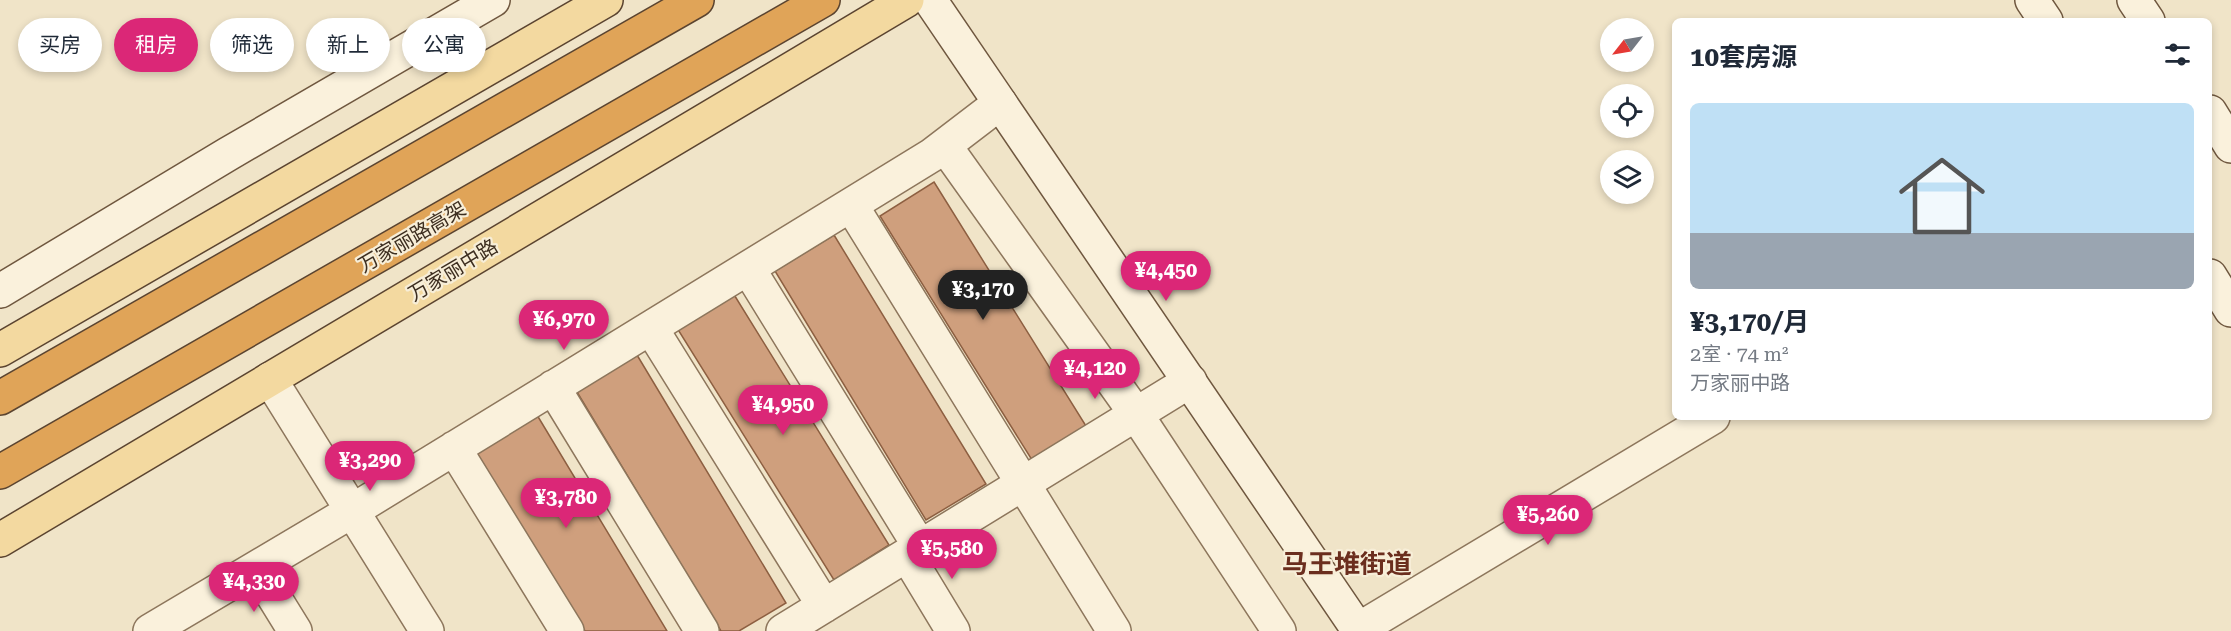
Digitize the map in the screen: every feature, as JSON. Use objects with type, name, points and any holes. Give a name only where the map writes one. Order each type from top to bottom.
[{"type":"highway","points":[[0,398],[697,0]]},
{"type":"highway","name":"万家丽路高架","points":[[0,472],[823,0]]},
{"type":"main road","points":[[0,350],[606,0]]},
{"type":"main road","name":"万家丽中路","points":[[0,540],[907,0]]},
{"type":"street","points":[[0,291],[228,154],[493,0]]},
{"type":"street","points":[[930,0],[1358,631],[1708,420]]},
{"type":"street","points":[[2032,0],[2044,18]]},
{"type":"street","points":[[2134,0],[2146,18]]},
{"type":"street","points":[[157,629],[851,205],[945,146],[1000,103]]},
{"type":"street","points":[[2212,118],[2231,146]]},
{"type":"street","points":[[945,146],[1136,414],[1280,631]]},
{"type":"street","points":[[851,205],[1114,631]]},
{"type":"street","points":[[748,268],[914,551],[953,631]]},
{"type":"street","points":[[2212,279],[2231,310]]},
{"type":"street","points":[[651,328],[824,606]]},
{"type":"street","points":[[270,379],[427,631]]},
{"type":"street","points":[[783,631],[1190,381]]},
{"type":"street","points":[[553,387],[702,631]]},
{"type":"street","points":[[454,448],[567,631]]},
{"type":"street","points":[[256,568],[295,631]]},
{"type":"building","points":[[934,182],[1086,426],[1032,460],[880,216]]},
{"type":"building","points":[[834,235],[986,484],[926,520],[775,271]]},
{"type":"building","points":[[733,293],[889,545],[834,580],[677,328]]},
{"type":"building","points":[[634,350],[786,603],[739,631],[721,631],[574,387]]},
{"type":"building","points":[[534,410],[667,631],[585,631],[473,447]]},
{"type":"district","name":"马王堆街道","points":[[1347,564]]}]
